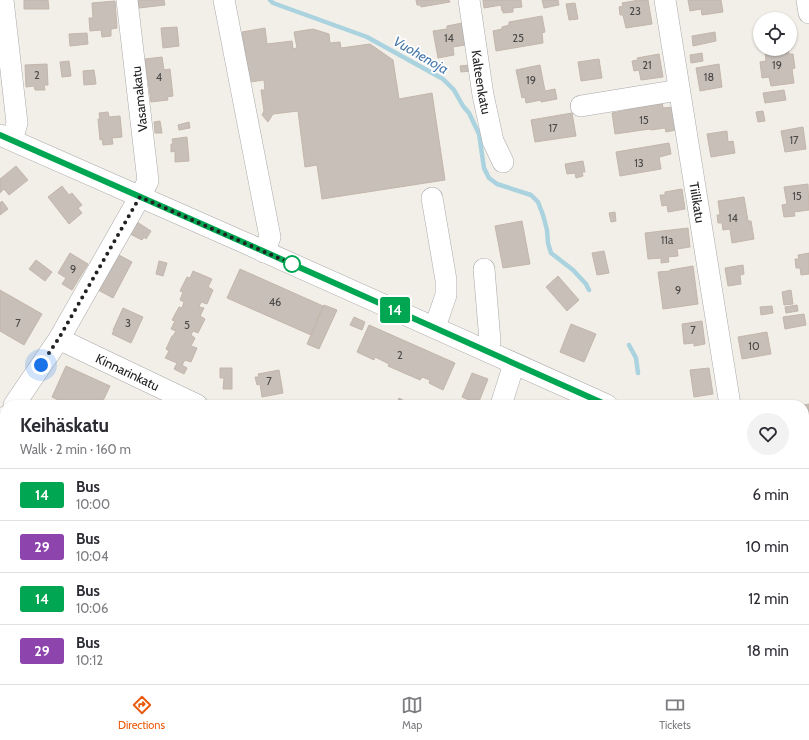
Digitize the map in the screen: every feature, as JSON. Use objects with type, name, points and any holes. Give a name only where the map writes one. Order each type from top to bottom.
[{"type":"street","points":[[3,0],[17,123],[6,137],[596,400]]},
{"type":"street","name":"Vasamakatu","points":[[17,400],[59,338],[148,181],[127,0]]},
{"type":"street","points":[[224,0],[270,236],[264,252]]},
{"type":"street","name":"Kalteenkatu","points":[[469,0],[489,126],[493,141],[503,162]]},
{"type":"street","name":"Tiilikatu","points":[[665,0],[729,400]]},
{"type":"street","points":[[807,0],[809,13]]},
{"type":"street","points":[[581,106],[680,90]]},
{"type":"street","points":[[432,198],[446,280],[446,295],[435,328]]},
{"type":"street","points":[[484,269],[490,341],[487,351]]},
{"type":"street","name":"Kinnarinkatu","points":[[59,338],[187,400]]},
{"type":"street","points":[[503,400],[514,364]]},
{"type":"building","points":[[24,0],[48,0],[49,9],[24,9]]},
{"type":"building","points":[[138,0],[164,0],[165,5],[139,8]]},
{"type":"building","points":[[416,0],[449,0],[450,2],[421,7],[420,5],[417,5]]},
{"type":"building","points":[[483,0],[521,0],[522,7],[513,8],[513,12],[503,13],[501,5],[484,8]]},
{"type":"building","points":[[542,0],[558,0],[559,5],[544,8]]},
{"type":"building","points":[[648,0],[652,24],[626,28],[623,15],[620,15],[619,7],[623,6],[622,3]]},
{"type":"building","points":[[688,0],[721,0],[723,12],[702,15],[701,9],[690,11]]},
{"type":"building","points":[[115,1],[117,28],[111,29],[111,36],[102,37],[101,30],[90,31],[89,18],[93,18],[92,3]]},
{"type":"building","points":[[575,3],[578,19],[569,20],[566,4]]},
{"type":"building","points":[[542,16],[545,32],[542,33],[543,43],[496,51],[493,31],[502,29],[502,27],[509,25],[509,22]]},
{"type":"building","points":[[462,23],[465,45],[453,47],[454,55],[438,58],[433,31],[447,29],[447,26]]},
{"type":"building","points":[[177,27],[179,46],[163,48],[161,28]]},
{"type":"building","points":[[265,28],[267,44],[292,41],[293,49],[297,48],[294,32],[313,29],[329,34],[330,43],[340,42],[341,48],[370,44],[393,60],[399,99],[432,93],[445,180],[322,199],[317,165],[305,167],[298,111],[273,114],[268,122],[262,115],[264,111],[261,90],[265,90],[264,80],[250,82],[242,32]]},
{"type":"building","points":[[715,32],[716,41],[693,46],[692,36]]},
{"type":"building","points":[[87,33],[88,44],[70,46],[69,34]]},
{"type":"building","points":[[702,53],[703,61],[691,63],[690,55]]},
{"type":"building","points":[[659,54],[663,77],[641,80],[639,70],[634,71],[632,61],[638,60],[637,58]]},
{"type":"building","points":[[765,56],[793,56],[795,68],[792,69],[794,83],[771,86],[769,77],[762,78],[760,62],[766,61]]},
{"type":"building","points":[[162,57],[164,70],[170,69],[173,96],[167,97],[168,100],[151,102],[145,59]]},
{"type":"building","points":[[599,59],[602,78],[581,81],[578,62]]},
{"type":"building","points":[[69,61],[71,76],[62,77],[60,62]]},
{"type":"building","points":[[47,64],[48,85],[44,85],[45,90],[35,90],[34,86],[26,87],[25,65]]},
{"type":"building","points":[[719,64],[722,87],[700,91],[696,68]]},
{"type":"building","points":[[470,65],[471,71],[461,72],[460,66]]},
{"type":"building","points":[[540,65],[545,91],[555,89],[557,99],[526,103],[525,97],[522,98],[516,70]]},
{"type":"building","points":[[94,70],[96,84],[84,85],[83,71]]},
{"type":"building","points":[[784,90],[786,100],[765,103],[763,93]]},
{"type":"building","points":[[662,102],[663,108],[673,107],[676,130],[666,132],[665,128],[615,134],[612,113],[637,108],[637,106]]},
{"type":"building","points":[[763,111],[765,121],[758,122],[756,112]]},
{"type":"building","points":[[108,112],[109,117],[120,116],[122,137],[112,138],[113,144],[103,145],[102,139],[100,140],[98,119],[100,119],[99,113]]},
{"type":"building","points":[[572,113],[576,136],[535,142],[531,120]]},
{"type":"building","points":[[160,121],[162,133],[155,133],[154,122]]},
{"type":"building","points":[[189,122],[190,128],[179,130],[178,125]]},
{"type":"building","points":[[803,127],[806,149],[785,152],[781,131]]},
{"type":"building","points":[[727,131],[728,142],[733,141],[735,153],[711,157],[707,134]]},
{"type":"building","points":[[187,137],[189,161],[175,162],[175,151],[171,152],[171,144],[173,144],[172,139]]},
{"type":"building","points":[[669,143],[671,154],[659,157],[661,169],[620,176],[616,152]]},
{"type":"building","points":[[583,161],[585,172],[582,172],[583,176],[576,178],[575,173],[567,174],[565,164]]},
{"type":"building","points":[[16,166],[28,180],[9,195],[4,189],[0,193],[0,179]]},
{"type":"building","points":[[808,184],[809,210],[794,212],[795,216],[784,217],[782,205],[787,204],[784,187]]},
{"type":"building","points":[[62,186],[69,195],[72,193],[82,205],[78,208],[82,213],[69,224],[48,197]]},
{"type":"building","points":[[682,189],[685,209],[668,212],[667,205],[662,206],[660,195],[665,195],[665,192]]},
{"type":"building","points":[[744,197],[748,221],[751,221],[754,239],[732,243],[730,229],[723,230],[722,223],[718,223],[717,215],[720,215],[718,201]]},
{"type":"building","points":[[2,201],[8,209],[0,215],[0,203]]},
{"type":"building","points":[[615,212],[616,221],[611,222],[609,213]]},
{"type":"building","points":[[522,221],[530,264],[503,268],[495,226]]},
{"type":"building","points":[[137,222],[151,231],[146,239],[144,237],[142,240],[130,234]]},
{"type":"building","points":[[688,228],[690,247],[677,249],[678,256],[668,257],[669,262],[661,263],[661,258],[648,259],[645,233]]},
{"type":"building","points":[[604,251],[609,273],[597,275],[592,253]]},
{"type":"building","points":[[70,253],[88,264],[72,290],[62,284],[66,278],[58,273]]},
{"type":"building","points":[[809,253],[809,274],[801,275],[800,268],[796,268],[795,259],[799,259],[798,255]]},
{"type":"building","points":[[117,254],[132,262],[113,298],[98,290]]},
{"type":"building","points":[[36,260],[52,272],[45,281],[29,269]]},
{"type":"building","points":[[159,261],[167,263],[163,276],[156,274]]},
{"type":"building","points":[[743,265],[744,274],[740,275],[741,284],[728,286],[725,268]]},
{"type":"building","points":[[693,266],[698,304],[663,309],[658,272]]},
{"type":"building","points":[[240,269],[323,306],[311,335],[227,298]]},
{"type":"building","points":[[193,271],[212,279],[208,287],[213,290],[207,304],[201,302],[199,307],[204,308],[200,316],[205,319],[198,333],[193,331],[191,335],[195,338],[191,346],[197,348],[191,362],[185,360],[182,365],[187,368],[184,374],[174,369],[177,363],[165,358],[169,351],[166,349],[176,331],[171,329],[175,321],[172,320],[179,307],[182,308],[184,302],[180,300],[183,292],[180,291],[187,277],[190,278]]},
{"type":"building","points":[[558,276],[579,300],[567,311],[546,287]]},
{"type":"building","points":[[0,290],[42,314],[24,345],[0,331]]},
{"type":"building","points":[[791,290],[793,304],[784,305],[782,292]]},
{"type":"building","points":[[324,305],[337,310],[319,349],[307,344]]},
{"type":"building","points":[[797,305],[798,311],[786,313],[785,307]]},
{"type":"building","points":[[772,306],[773,313],[761,315],[760,307]]},
{"type":"building","points":[[123,308],[143,317],[131,343],[112,334]]},
{"type":"building","points":[[804,314],[806,325],[785,329],[783,317]]},
{"type":"building","points":[[354,317],[365,322],[362,330],[350,325]]},
{"type":"building","points":[[702,321],[705,344],[694,346],[694,343],[684,344],[682,324]]},
{"type":"building","points":[[571,324],[596,334],[584,362],[560,352]]},
{"type":"building","points":[[369,325],[455,363],[443,390],[429,383],[430,380],[422,377],[420,380],[388,366],[389,364],[375,357],[374,360],[357,352]]},
{"type":"building","points":[[767,332],[771,354],[742,359],[738,337]]},
{"type":"building","points":[[66,366],[110,386],[103,400],[58,400],[52,397]]},
{"type":"building","points":[[220,368],[232,368],[232,389],[223,389],[224,378],[220,378]]},
{"type":"building","points":[[709,368],[713,394],[694,397],[690,370]]},
{"type":"building","points":[[279,370],[283,393],[262,397],[260,384],[257,385],[255,377],[259,377],[258,374]]},
{"type":"building","points":[[472,373],[488,379],[480,400],[469,400],[462,397]]},
{"type":"waterway","name":"Vuohenoja","points":[[270,0],[273,3],[367,37],[443,79],[454,90],[463,106],[469,113],[479,134],[484,168],[489,178],[497,184],[531,195],[538,202],[547,230],[548,243],[551,253],[573,270],[586,284],[589,290]]},
{"type":"waterway","name":"Vuohenoja","points":[[629,345],[636,358],[638,373]]},
{"type":"bus line","name":"14","points":[[0,135],[596,400]]},
{"type":"route","points":[[41,365],[59,338],[140,197],[292,264]]}]
